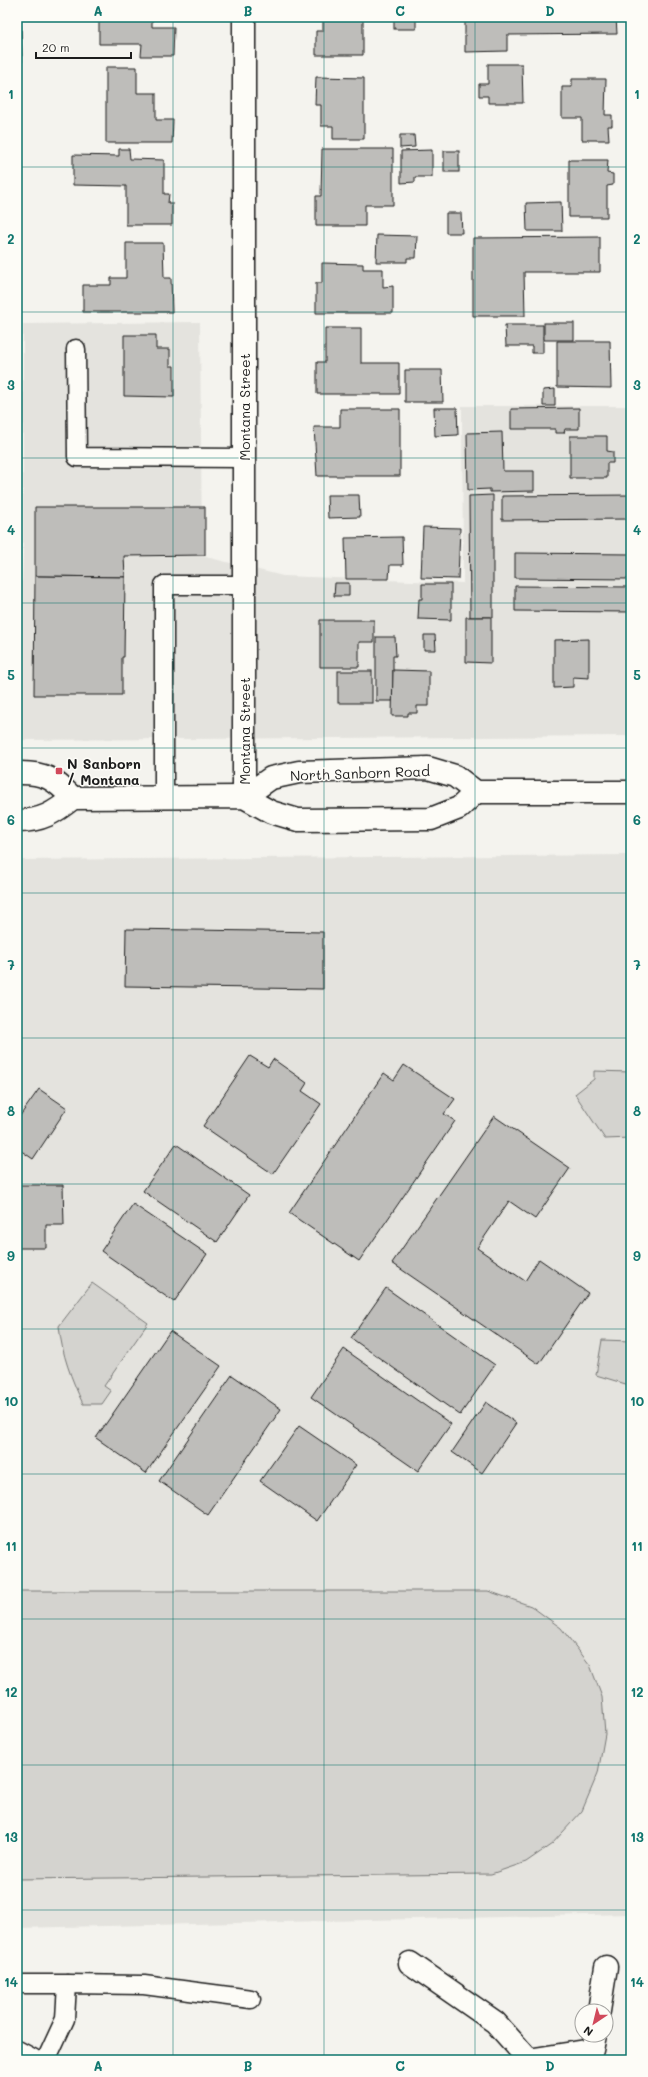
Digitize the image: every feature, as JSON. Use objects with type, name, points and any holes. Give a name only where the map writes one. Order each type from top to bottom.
[{"type":"street","name":"Montana Street","points":[[244,17],[244,797]]},
{"type":"street","name":"North Sanborn Road","points":[[244,797],[271,778],[299,772],[428,768],[455,776],[476,792]]},
{"type":"street","points":[[17,773],[34,772],[54,780],[73,798]]},
{"type":"street","points":[[17,821],[33,821],[55,812],[73,798],[244,797],[271,812],[298,820],[431,819],[459,808],[476,792],[631,792]]},
{"type":"street","points":[[410,1962],[495,2022],[529,2060],[592,2050],[593,2043]]},
{"type":"street","points":[[600,2003],[606,1967]]},
{"type":"street","points":[[17,2052],[32,2060]]},
{"type":"lane","points":[[76,349],[76,457],[244,458]]},
{"type":"lane","points":[[164,798],[164,585],[244,585]]},
{"type":"lane","points":[[23,1984],[144,1984],[251,1999]]},
{"type":"lane","points":[[46,2060],[65,2019],[67,1984]]},
{"type":"shaded area","points":[[200,322],[202,556],[283,576],[463,583],[462,406],[631,406],[631,736],[17,740],[17,581],[22,581],[23,554],[23,324]]},
{"type":"shaded area","points":[[631,855],[631,1914],[17,1928],[17,860]]},
{"type":"shaded area","points":[[594,1071],[631,1072],[631,1138],[605,1139],[575,1094],[594,1079]]},
{"type":"shaded area","points":[[92,1283],[148,1323],[104,1386],[111,1391],[102,1404],[83,1404],[62,1347],[59,1326]]},
{"type":"shaded area","points":[[602,1340],[631,1341],[629,1385],[596,1375]]},
{"type":"shaded area","points":[[17,1591],[488,1591],[531,1606],[561,1628],[590,1665],[602,1697],[605,1734],[598,1773],[582,1811],[552,1844],[526,1862],[491,1874],[17,1879]]},
{"type":"building","points":[[99,17],[152,17],[152,27],[174,27],[173,56],[141,56],[142,44],[99,44]]},
{"type":"building","points":[[323,17],[363,17],[363,55],[316,55],[316,31],[323,31]]},
{"type":"building","points":[[394,17],[416,17],[416,29],[394,29]]},
{"type":"building","points":[[465,17],[616,17],[617,34],[507,35],[507,51],[465,52]]},
{"type":"building","points":[[17,25],[21,25],[22,62],[17,62]]},
{"type":"building","points":[[488,64],[522,64],[523,103],[488,103],[488,96],[479,96],[479,84],[488,84]]},
{"type":"building","points":[[17,65],[21,65],[21,92],[17,92]]},
{"type":"building","points":[[106,67],[137,67],[137,93],[156,93],[156,120],[173,120],[172,143],[106,143]]},
{"type":"building","points":[[316,77],[364,78],[364,139],[333,139],[333,126],[321,126],[321,105],[315,105]]},
{"type":"building","points":[[572,79],[606,79],[605,115],[612,115],[612,126],[608,126],[609,140],[582,140],[582,118],[562,118],[562,87],[572,87]]},
{"type":"building","points":[[400,135],[414,135],[415,147],[400,148]]},
{"type":"building","points":[[119,149],[129,149],[130,159],[164,160],[164,194],[169,194],[168,203],[172,203],[172,225],[126,225],[126,186],[73,185],[73,155],[119,156]]},
{"type":"building","points":[[322,149],[393,149],[393,205],[365,205],[365,226],[316,226],[316,196],[321,196]]},
{"type":"building","points":[[432,150],[432,177],[415,177],[415,182],[401,183],[401,151]]},
{"type":"building","points":[[444,151],[459,151],[459,172],[444,172]]},
{"type":"building","points":[[17,155],[21,155],[21,175],[17,175]]},
{"type":"building","points":[[569,160],[608,160],[607,173],[613,174],[613,185],[607,186],[607,217],[569,217]]},
{"type":"building","points":[[561,202],[562,231],[527,231],[526,203]]},
{"type":"building","points":[[446,213],[461,213],[462,233],[446,233]]},
{"type":"building","points":[[377,235],[417,236],[416,258],[407,258],[407,262],[376,262]]},
{"type":"building","points":[[600,237],[600,272],[524,272],[525,316],[473,316],[473,238]]},
{"type":"building","points":[[126,243],[163,243],[164,278],[171,278],[172,312],[83,312],[83,285],[111,285],[111,278],[126,278]]},
{"type":"building","points":[[322,263],[363,264],[363,269],[383,269],[383,287],[393,286],[393,313],[316,313],[316,283],[322,283]]},
{"type":"building","points":[[544,323],[574,323],[574,340],[544,340]]},
{"type":"building","points":[[505,325],[543,325],[543,353],[532,353],[532,346],[506,346]]},
{"type":"building","points":[[325,328],[361,328],[361,363],[399,363],[399,394],[317,394],[317,362],[325,362]]},
{"type":"building","points":[[124,335],[156,335],[156,349],[170,349],[170,366],[174,366],[174,397],[124,396]]},
{"type":"building","points":[[557,341],[610,341],[611,388],[557,387]]},
{"type":"building","points":[[405,370],[442,370],[443,402],[405,402]]},
{"type":"building","points":[[555,389],[555,406],[543,406],[543,390]]},
{"type":"building","points":[[434,408],[457,408],[458,435],[435,436]]},
{"type":"building","points":[[579,408],[579,429],[565,429],[564,433],[555,433],[555,429],[511,429],[511,409]]},
{"type":"building","points":[[340,409],[400,409],[400,476],[317,476],[314,427],[340,427]]},
{"type":"building","points":[[502,432],[503,471],[534,471],[534,491],[490,492],[490,489],[468,490],[467,433]]},
{"type":"building","points":[[570,436],[607,436],[607,451],[613,452],[613,463],[607,463],[607,478],[570,478]]},
{"type":"building","points":[[327,495],[359,495],[360,517],[328,518]]},
{"type":"building","points":[[493,495],[493,617],[470,617],[469,496]]},
{"type":"building","points":[[631,495],[631,519],[502,520],[502,496]]},
{"type":"building","points":[[35,507],[205,507],[205,555],[124,556],[125,577],[35,576]]},
{"type":"building","points":[[423,527],[460,528],[458,579],[421,578]]},
{"type":"building","points":[[402,537],[403,565],[390,565],[389,579],[346,579],[345,538]]},
{"type":"building","points":[[515,553],[631,554],[631,579],[515,578]]},
{"type":"building","points":[[35,576],[125,577],[122,695],[34,695]]},
{"type":"building","points":[[335,583],[349,583],[349,596],[334,596]]},
{"type":"building","points":[[422,584],[451,584],[451,620],[418,619],[419,599],[422,599]]},
{"type":"building","points":[[515,586],[631,587],[631,612],[515,611]]},
{"type":"building","points":[[466,617],[491,617],[491,663],[466,662]]},
{"type":"building","points":[[320,620],[374,620],[374,642],[359,642],[359,667],[320,667]]},
{"type":"building","points":[[424,635],[435,635],[436,650],[424,650]]},
{"type":"building","points":[[376,637],[395,637],[396,656],[393,656],[393,701],[376,701]]},
{"type":"building","points":[[589,639],[589,678],[573,677],[573,687],[554,688],[554,640]]},
{"type":"building","points":[[393,670],[429,671],[429,706],[417,706],[417,713],[408,713],[408,716],[392,716]]},
{"type":"building","points":[[338,671],[372,671],[372,703],[338,703]]},
{"type":"building","points":[[126,929],[323,932],[323,989],[125,986]]},
{"type":"building","points":[[250,1056],[268,1067],[273,1059],[307,1083],[302,1091],[321,1104],[273,1174],[203,1126]]},
{"type":"building","points":[[404,1065],[455,1099],[444,1114],[455,1121],[359,1261],[289,1213],[384,1073],[394,1080]]},
{"type":"building","points":[[39,1089],[67,1108],[33,1159],[17,1148],[17,1120]]},
{"type":"building","points":[[494,1116],[570,1168],[535,1219],[509,1201],[477,1248],[525,1281],[539,1259],[588,1293],[539,1364],[392,1263]]},
{"type":"building","points":[[176,1144],[249,1195],[217,1242],[143,1191]]},
{"type":"building","points":[[17,1185],[63,1185],[64,1225],[46,1225],[46,1248],[17,1248]]},
{"type":"building","points":[[133,1204],[207,1254],[174,1302],[101,1251]]},
{"type":"building","points":[[386,1288],[495,1365],[460,1415],[351,1338]]},
{"type":"building","points":[[170,1331],[221,1366],[146,1473],[96,1438]]},
{"type":"building","points":[[344,1349],[451,1424],[418,1471],[311,1397]]},
{"type":"building","points":[[232,1375],[281,1409],[208,1515],[159,1481]]},
{"type":"building","points":[[486,1402],[516,1423],[482,1473],[452,1452]]},
{"type":"building","points":[[299,1426],[356,1465],[317,1521],[260,1481]]},
{"type":"place","name":"N Sanborn / Montana","points":[[59,771]]}]
